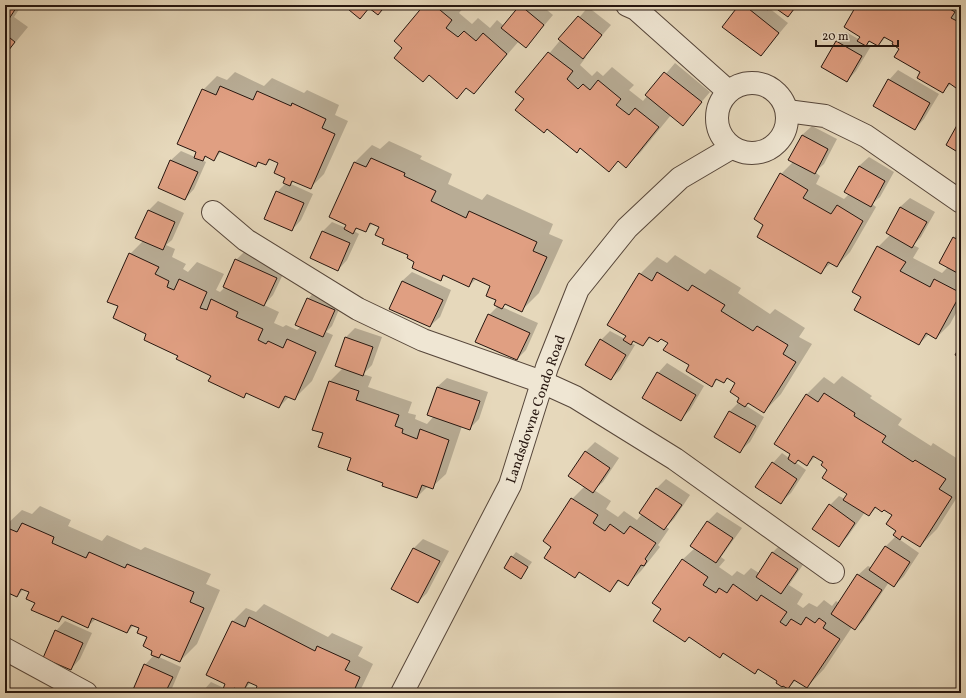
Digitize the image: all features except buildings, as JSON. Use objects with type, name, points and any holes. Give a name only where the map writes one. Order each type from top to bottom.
[{"type":"street","points":[[627,5],[636,9],[728,91]]},
{"type":"street","points":[[756,82],[770,88],[781,98],[787,111],[786,128],[778,143],[764,152],[747,154],[731,148],[720,135],[716,120],[719,104],[728,91],[741,83],[756,82]]},
{"type":"street","points":[[787,111],[825,116],[866,136],[961,202]]},
{"type":"street","name":"Landsdowne Condo Road","points":[[402,693],[510,485],[542,382],[578,289],[627,228],[680,178],[731,148]]},
{"type":"street","points":[[213,212],[246,240],[358,309],[423,340],[542,382],[575,396],[675,459],[833,572]]},
{"type":"street","points":[[5,649],[86,693]]}]
